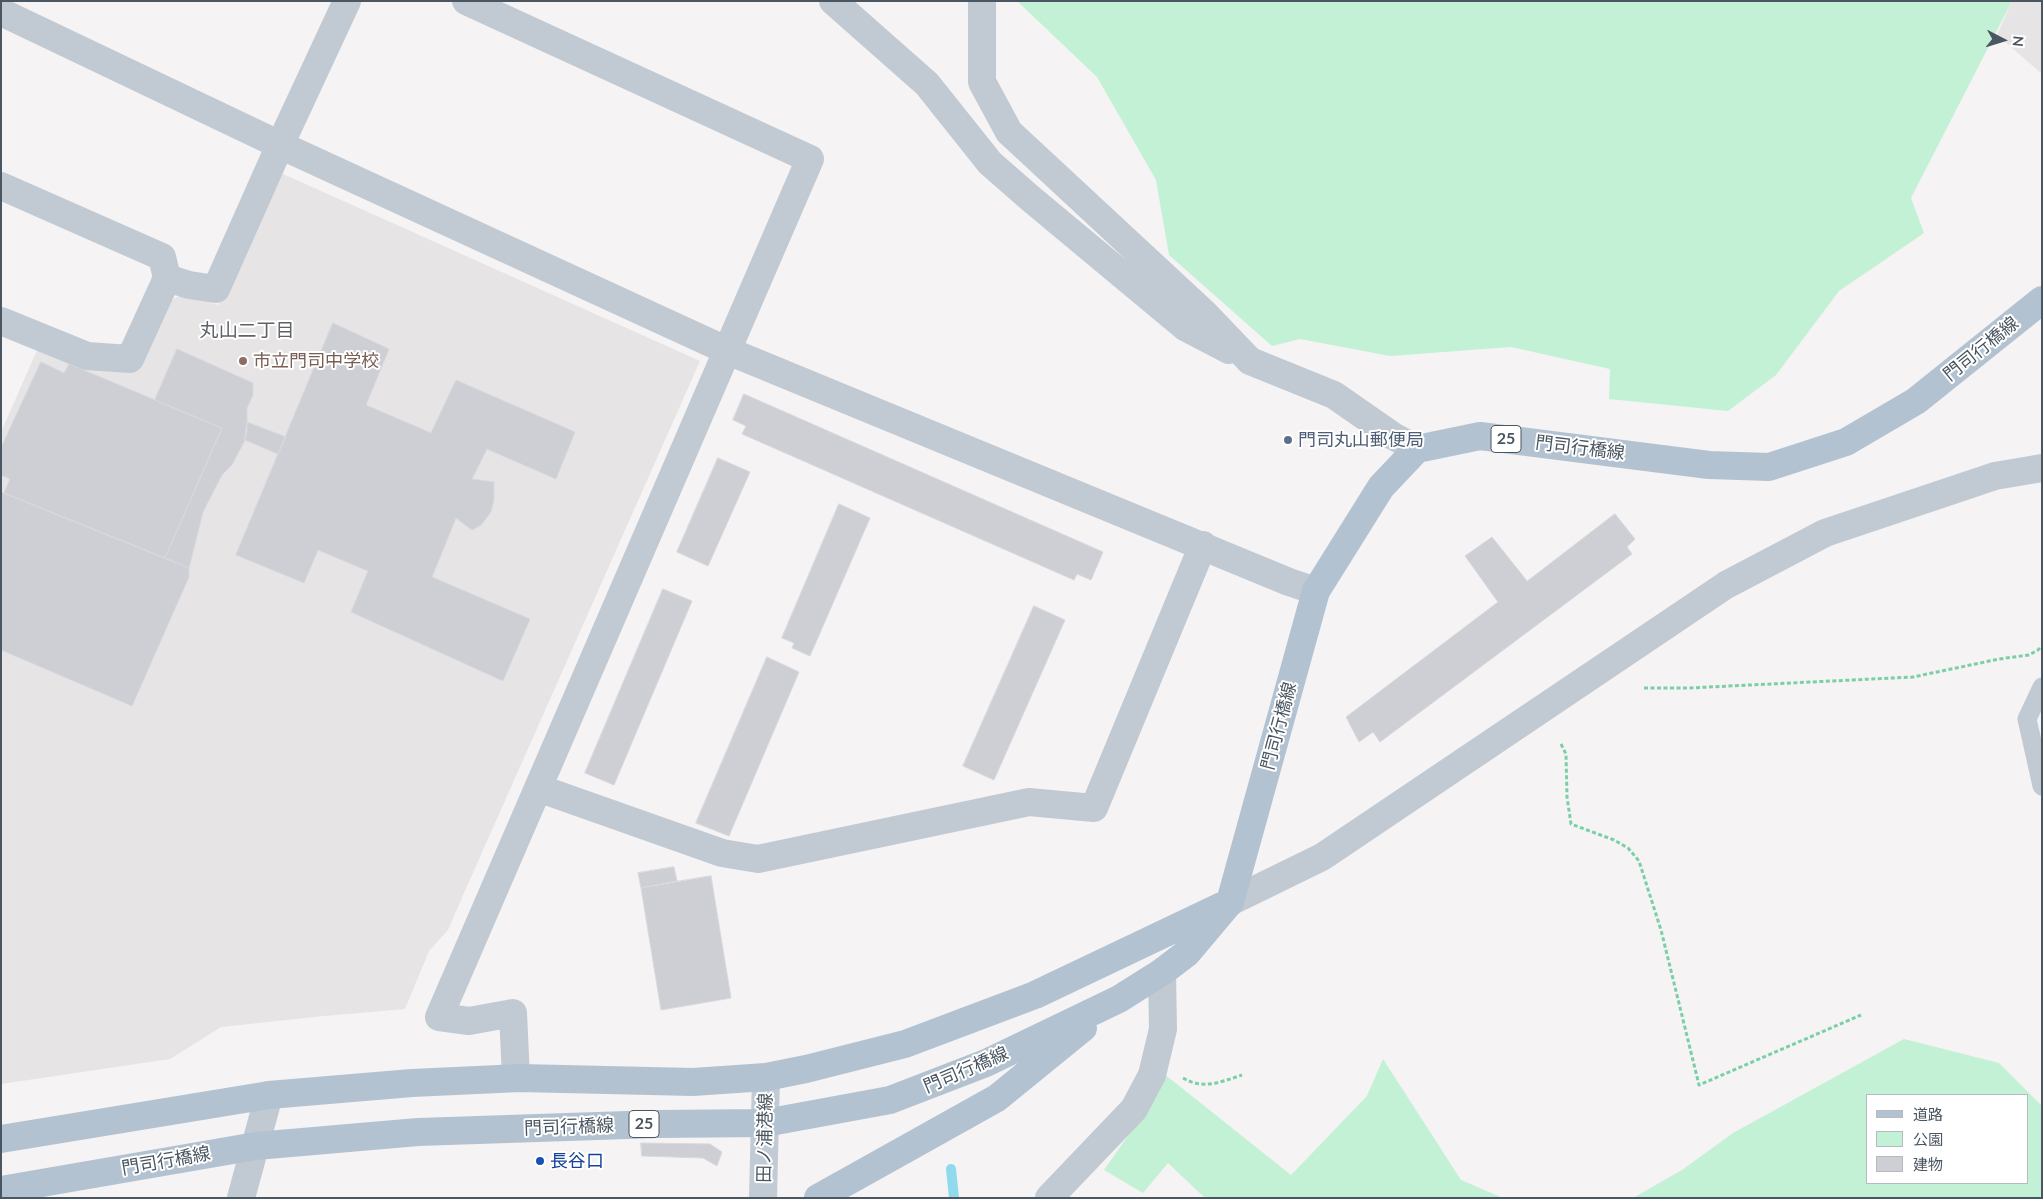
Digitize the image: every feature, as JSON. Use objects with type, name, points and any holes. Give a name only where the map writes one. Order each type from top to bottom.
[{"type":"main road","name":"門司行橋線","points":[[1,1190],[256,1146],[418,1132],[647,1124],[766,1123],[890,1100],[986,1064],[1119,999],[1162,972],[1188,953],[1230,902],[1316,591],[1381,487],[1417,450],[1480,436],[1709,465],[1769,467],[1846,442],[1916,401],[2042,300]]},
{"type":"main road","points":[[1,1139],[269,1095],[412,1082],[516,1078],[693,1082],[766,1077],[806,1070],[905,1044],[1034,995],[1230,902]]},
{"type":"main road","points":[[818,1198],[997,1098],[1119,999]]},
{"type":"main road","name":"田ノ浦港線","points":[[764,1198],[766,1077]]},
{"type":"street","points":[[166,278],[188,285],[216,289],[280,144],[347,1]]},
{"type":"street","points":[[466,1],[810,159],[440,1017],[468,1021],[513,1013],[516,1078]]},
{"type":"street","points":[[833,1],[927,84],[990,163],[1185,327],[1250,361],[1334,395],[1393,436],[1417,450]]},
{"type":"street","points":[[982,1],[982,82],[1009,132],[1204,313],[1250,361]]},
{"type":"street","points":[[1,12],[280,144],[728,351],[1289,582],[1316,591]]},
{"type":"street","points":[[1,186],[162,257],[166,278],[130,360],[87,356],[1,322]]},
{"type":"street","points":[[1230,902],[1322,857],[1726,585],[1825,533],[1987,479],[2042,468]]},
{"type":"street","points":[[538,788],[722,853],[758,859],[1029,802],[1094,808],[1203,545]]},
{"type":"street","points":[[1049,1198],[1134,1109],[1152,1075],[1163,1030],[1162,972]]},
{"type":"street","points":[[241,1198],[269,1095]]},
{"type":"lane","points":[[2042,687],[2027,719],[2042,786]]},
{"type":"path","points":[[1644,688],[1689,688],[1913,677],[1999,659],[2030,655],[2042,646]]},
{"type":"path","points":[[1561,744],[1566,754],[1567,797],[1571,824],[1614,840],[1628,848],[1639,862],[1661,930],[1699,1085],[1861,1015]]},
{"type":"path","points":[[1155,1064],[1191,1083],[1207,1085],[1242,1075]]},
{"type":"shaded area","points":[[2012,1],[2042,1],[2042,74],[1997,35]]},
{"type":"shaded area","points":[[281,173],[700,361],[448,930],[429,951],[405,1009],[221,1027],[170,1059],[1,1084],[1,432],[42,339],[135,367],[158,308],[184,293],[218,305]]},
{"type":"green space","points":[[1017,1],[2012,1],[1911,198],[1924,233],[1839,291],[1776,375],[1728,411],[1609,399],[1610,369],[1511,347],[1390,356],[1300,339],[1272,346],[1169,255],[1156,180],[1097,77]]},
{"type":"green space","points":[[1904,1039],[1999,1063],[2042,1106],[2042,1198],[1633,1198],[1682,1170],[1733,1133]]},
{"type":"green space","points":[[1383,1059],[1461,1180],[1503,1198],[1205,1198],[1168,1163],[1143,1193],[1104,1170],[1151,1103],[1163,1073],[1291,1175],[1367,1096]]},
{"type":"building","points":[[333,323],[389,349],[366,405],[431,433],[456,380],[575,432],[556,479],[487,449],[472,479],[494,482],[494,499],[491,512],[481,525],[472,530],[456,518],[432,577],[530,619],[503,681],[351,612],[368,571],[318,550],[304,583],[236,555]]},
{"type":"building","points":[[177,349],[253,383],[253,395],[247,408],[245,440],[232,465],[222,475],[203,512],[189,568],[165,558],[222,428],[155,400]]},
{"type":"building","points":[[41,362],[64,373],[69,364],[222,428],[165,558],[4,493],[10,479],[1,475],[1,448]]},
{"type":"building","points":[[744,394],[1103,552],[1091,580],[1077,574],[1074,580],[742,434],[746,426],[733,420]]},
{"type":"building","points":[[247,422],[286,437],[278,454],[245,440]]},
{"type":"building","points":[[718,458],[750,472],[708,566],[677,552]]},
{"type":"building","points":[[1,492],[189,568],[189,577],[132,706],[1,650]]},
{"type":"building","points":[[839,504],[870,518],[810,656],[792,648],[794,643],[782,638]]},
{"type":"building","points":[[1615,514],[1635,539],[1627,547],[1632,554],[1380,742],[1373,732],[1359,742],[1346,717],[1498,602],[1465,556],[1492,537],[1527,581]]},
{"type":"building","points":[[663,589],[692,601],[614,785],[585,773]]},
{"type":"building","points":[[1034,606],[1065,620],[994,780],[963,766]]},
{"type":"building","points":[[767,657],[799,672],[729,836],[696,823]]},
{"type":"building","points":[[674,867],[677,881],[641,888],[638,873]]},
{"type":"building","points":[[711,876],[731,998],[661,1010],[641,888]]},
{"type":"building","points":[[641,1143],[710,1144],[722,1152],[717,1166],[703,1158],[642,1156]]},
{"type":"waterway","points":[[951,1169],[954,1198]]},
{"type":"place","name":"市立門司中学校","points":[[243,361]]},
{"type":"place","name":"門司丸山郵便局","points":[[1288,440]]},
{"type":"place","name":"長谷口","points":[[540,1161]]},
{"type":"district","name":"丸山二丁目","points":[[247,331]]}]
